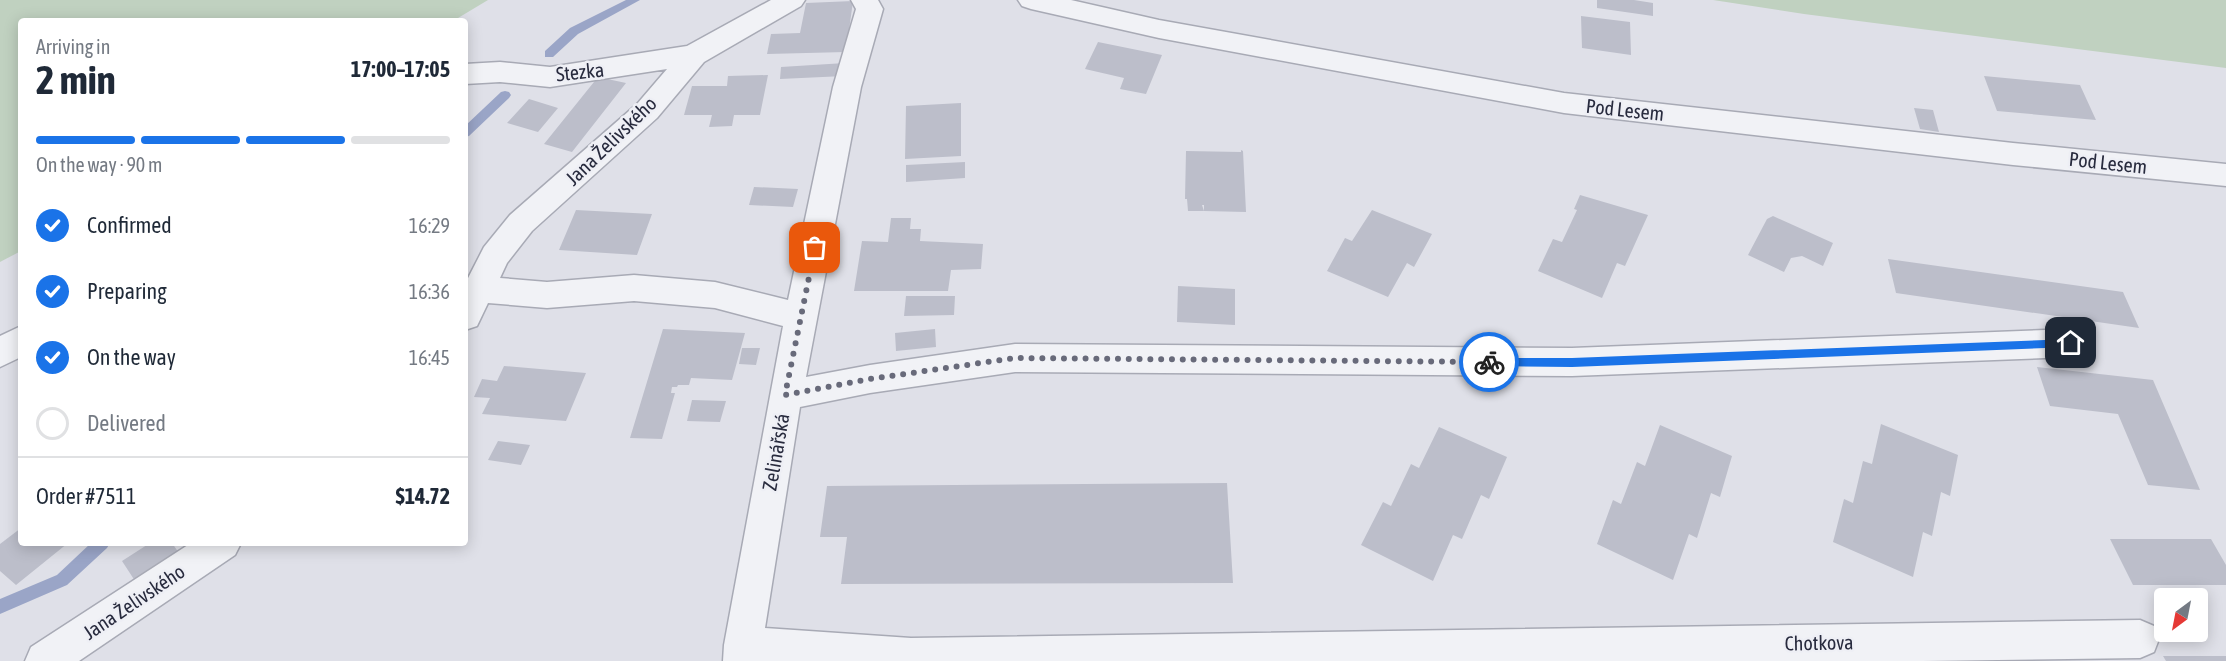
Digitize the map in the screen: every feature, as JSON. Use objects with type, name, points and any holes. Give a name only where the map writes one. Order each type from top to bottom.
[{"type":"street","name":"Jana Želivského","points":[[468,311],[495,256],[521,224],[647,111],[694,55],[792,0]]},
{"type":"street","name":"Zelinářská","points":[[743,653],[785,395],[847,87],[870,9],[864,0]]},
{"type":"street","name":"Pod Lesem","points":[[1030,0],[1159,29],[1564,103],[2013,154],[2226,175]]},
{"type":"street","name":"Stezka","points":[[468,74],[500,72],[550,76],[694,55]]},
{"type":"street","points":[[479,289],[546,295],[634,288],[715,295],[801,316]]},
{"type":"street","points":[[0,353],[18,342]]},
{"type":"street","points":[[785,395],[870,379],[1015,358],[1572,362],[2071,343]]},
{"type":"street","name":"Jana Želivského","points":[[45,661],[218,546]]},
{"type":"street","name":"Chotkova","points":[[743,653],[911,657],[2140,639]]},
{"type":"green space","points":[[0,0],[488,0],[458,18],[18,18],[18,253],[0,262]]},
{"type":"green space","points":[[1713,0],[2226,0],[2226,68],[1804,14]]},
{"type":"building","points":[[1597,0],[1634,0],[1653,3],[1653,16],[1597,8]]},
{"type":"building","points":[[853,1],[846,52],[767,54],[771,34],[800,33],[806,3]]},
{"type":"building","points":[[1581,16],[1630,22],[1631,55],[1582,48]]},
{"type":"building","points":[[1098,42],[1162,55],[1146,94],[1120,89],[1124,78],[1085,69]]},
{"type":"building","points":[[845,63],[844,76],[780,79],[781,67]]},
{"type":"building","points":[[768,75],[760,115],[734,115],[732,126],[709,127],[712,115],[684,115],[692,86],[727,86],[728,76]]},
{"type":"building","points":[[1984,76],[2080,85],[2096,120],[1997,111]]},
{"type":"building","points":[[598,77],[626,83],[572,152],[544,144]]},
{"type":"building","points":[[529,99],[558,108],[538,132],[507,123]]},
{"type":"building","points":[[961,103],[961,156],[905,159],[906,106]]},
{"type":"building","points":[[1914,108],[1933,110],[1939,132],[1920,129]]},
{"type":"building","points":[[1186,151],[1243,151],[1246,212],[1188,211],[1187,199],[1185,199]]},
{"type":"building","points":[[965,162],[965,178],[906,182],[906,165]]},
{"type":"building","points":[[754,187],[798,189],[793,207],[749,205]]},
{"type":"building","points":[[1580,195],[1648,215],[1625,266],[1617,263],[1602,298],[1538,271],[1553,239],[1562,242],[1577,210],[1574,209]]},
{"type":"building","points":[[576,210],[652,214],[637,255],[559,250]]},
{"type":"building","points":[[1372,210],[1432,234],[1414,267],[1407,263],[1388,297],[1327,271],[1345,238],[1352,241]]},
{"type":"building","points":[[1773,216],[1833,243],[1823,266],[1802,256],[1791,258],[1784,272],[1748,255],[1767,219]]},
{"type":"building","points":[[891,218],[911,218],[910,229],[921,229],[920,241],[983,244],[981,269],[951,270],[948,291],[854,291],[862,241],[888,242]]},
{"type":"building","points":[[1888,259],[2123,292],[2139,328],[1896,293]]},
{"type":"building","points":[[1178,286],[1235,289],[1235,325],[1177,322]]},
{"type":"building","points":[[906,296],[955,296],[954,315],[904,316]]},
{"type":"building","points":[[663,329],[745,333],[732,380],[691,378],[689,385],[672,387],[671,393],[675,393],[662,439],[630,438]]},
{"type":"building","points":[[935,329],[936,347],[896,351],[895,333]]},
{"type":"building","points":[[742,348],[760,348],[756,365],[739,364]]},
{"type":"building","points":[[504,366],[586,373],[566,421],[482,414],[490,398],[474,397],[482,379],[497,381]]},
{"type":"building","points":[[2037,367],[2153,380],[2200,490],[2148,485],[2118,414],[2050,406]]},
{"type":"building","points":[[692,400],[726,401],[720,422],[687,421]]},
{"type":"building","points":[[1881,424],[1958,455],[1950,496],[1941,492],[1932,536],[1923,532],[1913,577],[1833,542],[1844,499],[1853,503],[1863,461],[1872,464]]},
{"type":"building","points":[[1660,425],[1732,456],[1720,497],[1711,493],[1697,538],[1689,534],[1673,580],[1597,544],[1613,500],[1621,504],[1637,462],[1645,466]]},
{"type":"building","points":[[1439,427],[1507,457],[1489,499],[1481,495],[1462,539],[1453,535],[1433,581],[1361,545],[1383,502],[1391,506],[1411,464],[1419,468]]},
{"type":"building","points":[[498,441],[530,445],[521,465],[488,460]]},
{"type":"building","points":[[1227,483],[1233,583],[841,584],[847,537],[820,537],[827,486]]},
{"type":"building","points":[[18,530],[18,546],[64,546],[16,585],[0,571],[0,544]]},
{"type":"building","points":[[2110,539],[2211,539],[2226,565],[2226,585],[2133,585]]},
{"type":"building","points":[[145,546],[174,546],[181,556],[137,584],[122,561]]},
{"type":"building","points":[[2163,656],[2226,656],[2226,661],[2166,661]]},
{"type":"waterway","points":[[549,54],[574,31],[635,0]]},
{"type":"waterway","points":[[468,130],[505,95]]},
{"type":"waterway","points":[[0,607],[62,580],[99,546]]},
{"type":"way so far","points":[[815,248],[785,395],[870,379],[1015,358],[1489,362]]},
{"type":"route","points":[[1489,362],[1572,362],[2071,343]]}]
